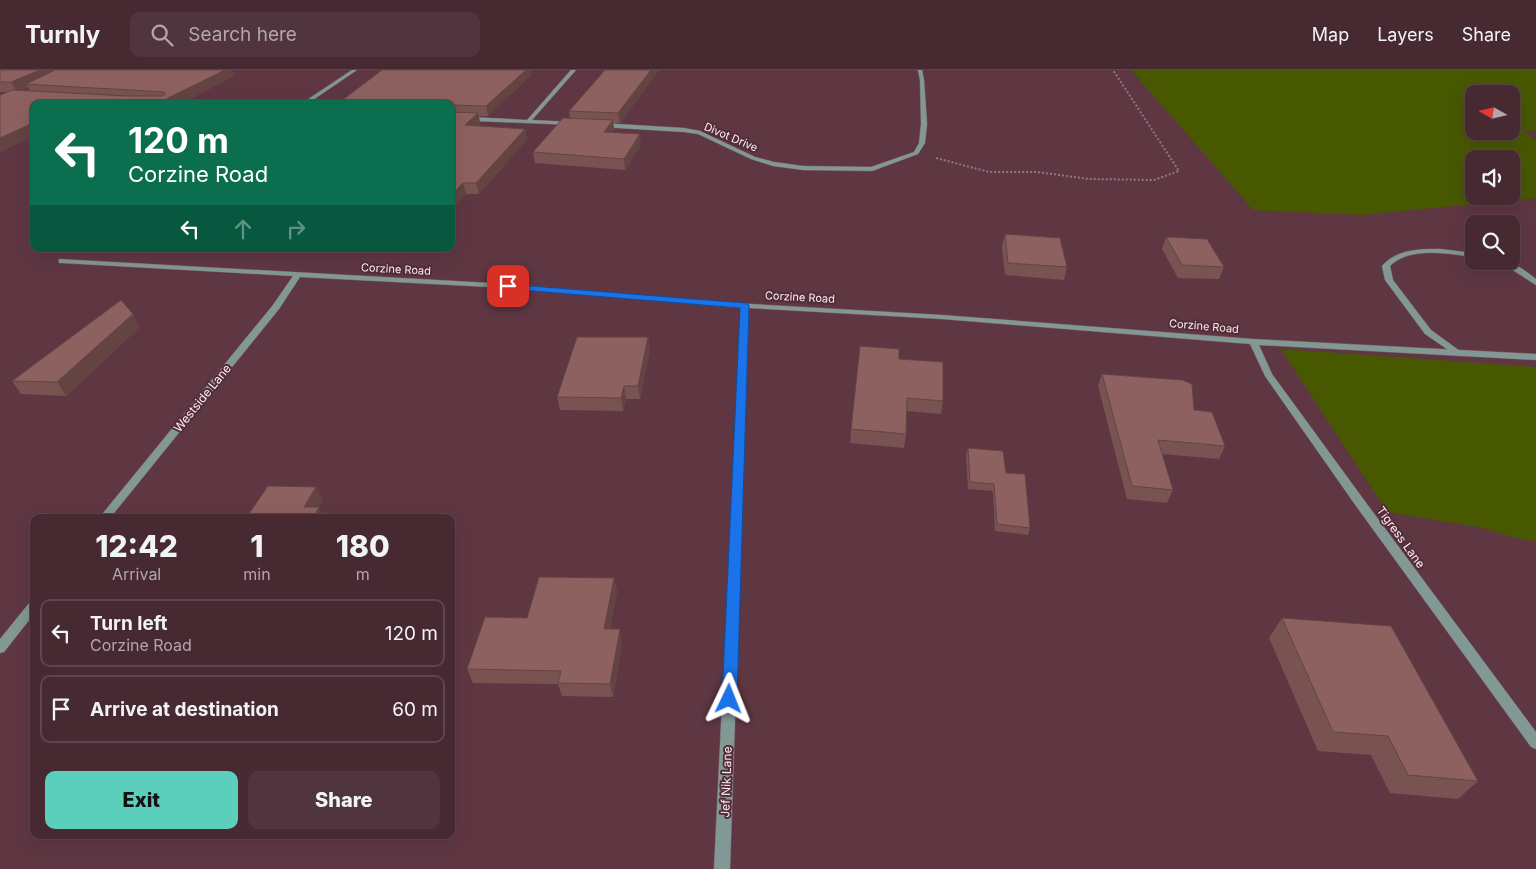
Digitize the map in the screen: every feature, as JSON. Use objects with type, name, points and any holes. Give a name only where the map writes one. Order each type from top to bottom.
[{"type":"street","points":[[309,100],[355,70]]},
{"type":"street","points":[[528,122],[574,70]]},
{"type":"street","points":[[916,153],[922,143],[924,124],[920,70]]},
{"type":"street","points":[[455,118],[577,124]]},
{"type":"street","name":"Divot Drive","points":[[596,125],[684,130],[700,133],[753,158],[773,164],[803,168],[872,168],[916,153]]},
{"type":"street","points":[[1457,353],[1428,332],[1389,280],[1386,266],[1390,260],[1407,254],[1444,252],[1465,254]]},
{"type":"street","name":"Corzine Road","points":[[62,261],[297,276],[508,286],[745,305],[942,317],[1253,342],[1536,357]]},
{"type":"street","points":[[1519,270],[1536,283]]},
{"type":"street","name":"Westside Lane","points":[[107,514],[276,307],[297,276]]},
{"type":"street","name":"Jef Nik Lane","points":[[722,869],[745,305]]},
{"type":"street","name":"Tigress Lane","points":[[1253,342],[1268,374],[1536,743]]},
{"type":"street","points":[[0,648],[30,611]]},
{"type":"path","points":[[916,153],[989,172],[1036,172],[1090,179],[1154,180],[1179,171],[1113,70]]},
{"type":"green space","points":[[1131,70],[1536,70],[1536,131],[1523,130],[1536,141],[1536,198],[1520,200],[1520,150],[1465,150],[1465,205],[1361,215],[1253,210]]},
{"type":"green space","points":[[1281,349],[1536,367],[1536,541],[1523,540],[1478,527],[1387,512]]},
{"type":"building","points":[[0,70],[40,70],[11,82],[0,82]]},
{"type":"building","points":[[55,70],[225,70],[164,100],[30,100],[30,125],[0,138],[0,95],[13,90],[127,96],[163,96],[165,94],[164,92],[26,84]]},
{"type":"building","points":[[382,70],[526,70],[486,106],[455,105],[455,100],[342,100]]},
{"type":"building","points":[[605,70],[651,70],[618,113],[569,111]]},
{"type":"building","points":[[455,112],[478,113],[465,125],[525,129],[476,183],[463,183],[455,192]]},
{"type":"building","points":[[563,118],[613,120],[604,132],[640,134],[624,159],[533,152]]},
{"type":"building","points":[[1005,234],[1060,238],[1067,267],[1008,263]]},
{"type":"building","points":[[1166,237],[1207,239],[1224,267],[1182,265]]},
{"type":"building","points":[[121,300],[133,314],[57,382],[12,381]]},
{"type":"building","points":[[577,337],[648,337],[638,386],[624,386],[621,398],[557,397]]},
{"type":"building","points":[[860,346],[899,349],[899,359],[943,362],[943,401],[907,398],[906,434],[851,429]]},
{"type":"building","points":[[1102,374],[1182,380],[1192,384],[1194,410],[1212,412],[1225,446],[1158,440],[1173,490],[1132,486]]},
{"type":"building","points":[[968,448],[1003,451],[1006,473],[1025,474],[1030,528],[997,524],[994,484],[970,482]]},
{"type":"building","points":[[268,486],[316,487],[304,507],[319,507],[315,514],[249,514]]},
{"type":"building","points":[[539,577],[614,578],[604,629],[620,629],[610,684],[558,683],[561,671],[467,669],[485,617],[527,618]]},
{"type":"building","points":[[1282,618],[1391,626],[1478,781],[1408,775],[1388,736],[1333,732]]},
{"type":"route","points":[[508,286],[745,305],[729,699]]}]
